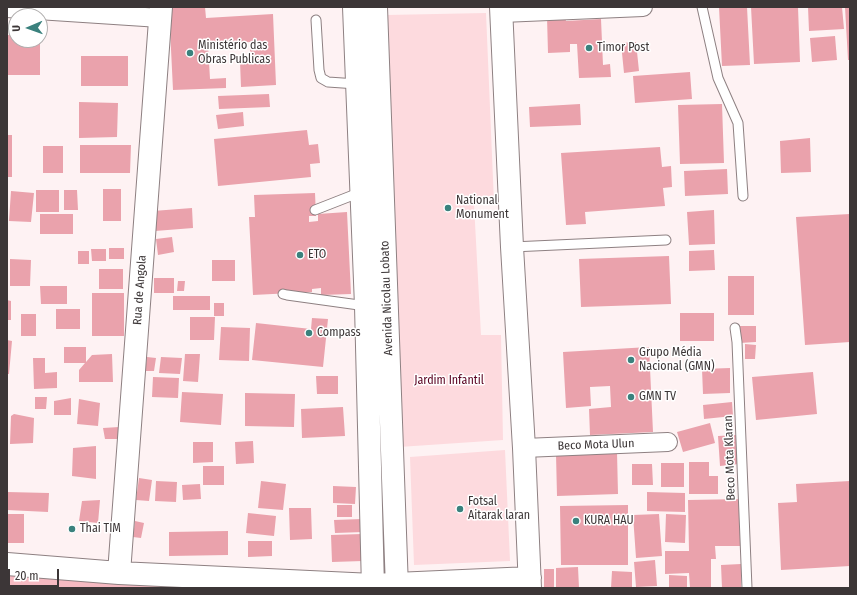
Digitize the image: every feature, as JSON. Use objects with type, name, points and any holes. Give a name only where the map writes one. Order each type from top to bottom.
[{"type":"street","name":"Avenida Nicolau Lobato","points":[[354,7],[366,306],[373,587]]},
{"type":"street","name":"Avenida Nicolau Lobato","points":[[376,7],[397,586]]},
{"type":"street","points":[[7,564],[119,573],[373,587],[530,583],[524,448],[512,247],[502,10],[643,7]]},
{"type":"street","points":[[7,8],[161,13]]},
{"type":"street","name":"Rua de Angola","points":[[119,573],[161,13]]},
{"type":"street","name":"Beco Mota Ulun","points":[[524,448],[668,442]]},
{"type":"lane","points":[[702,7],[718,78],[738,123],[743,196]]},
{"type":"lane","points":[[316,20],[319,70],[321,78],[328,82],[357,84]]},
{"type":"lane","points":[[316,210],[361,192]]},
{"type":"lane","points":[[512,247],[666,240]]},
{"type":"lane","points":[[283,294],[287,296],[366,306]]},
{"type":"lane","name":"Beco Mota Klaran","points":[[735,328],[737,342],[747,588]]},
{"type":"green space","name":"Jardim Infantil","points":[[486,13],[494,203],[474,204],[481,335],[501,335],[503,440],[399,447],[387,15]]},
{"type":"green space","name":"Fotsal Aitarak laran","points":[[505,450],[510,561],[414,565],[410,457]]},
{"type":"building","name":"Ministério das Obras Publicas","points":[[205,7],[206,18],[273,14],[276,85],[241,87],[240,62],[250,61],[250,42],[208,45],[210,79],[226,78],[226,88],[173,90],[169,8]]},
{"type":"building","points":[[719,7],[747,7],[750,65],[722,66]]},
{"type":"building","points":[[751,7],[798,7],[800,62],[754,64]]},
{"type":"building","points":[[808,7],[842,7],[844,29],[809,31]]},
{"type":"building","points":[[845,7],[850,7],[850,60],[848,60]]},
{"type":"building","name":"Timor Post","points":[[565,16],[566,21],[601,19],[603,65],[610,64],[611,77],[579,78],[577,44],[570,44],[570,52],[548,53],[547,17]]},
{"type":"building","points":[[7,35],[8,48],[40,48],[40,75],[7,75]]},
{"type":"building","points":[[835,36],[837,60],[812,62],[810,38]]},
{"type":"building","points":[[636,42],[639,71],[624,73],[621,43]]},
{"type":"building","points":[[81,56],[128,56],[128,86],[81,86]]},
{"type":"building","points":[[690,72],[692,99],[635,103],[633,76]]},
{"type":"building","points":[[269,94],[270,107],[219,109],[218,96]]},
{"type":"building","points":[[79,102],[118,103],[117,137],[79,138]]},
{"type":"building","points":[[580,104],[581,125],[530,127],[529,107]]},
{"type":"building","points":[[722,104],[724,163],[680,164],[678,105]]},
{"type":"building","points":[[243,112],[244,126],[218,129],[216,115]]},
{"type":"building","points":[[307,130],[309,145],[318,144],[320,163],[310,164],[311,177],[218,186],[214,139]]},
{"type":"building","points":[[7,135],[12,135],[12,177],[7,177]]},
{"type":"building","points":[[810,138],[811,172],[781,173],[780,141]]},
{"type":"building","points":[[80,145],[131,145],[130,173],[80,173]]},
{"type":"building","points":[[43,146],[63,146],[63,173],[43,173]]},
{"type":"building","points":[[660,147],[662,167],[671,166],[672,187],[663,188],[665,206],[585,212],[586,224],[566,225],[561,153]]},
{"type":"building","points":[[727,169],[728,194],[685,196],[684,171]]},
{"type":"building","points":[[103,189],[121,189],[121,221],[103,221]]},
{"type":"building","points":[[36,190],[59,190],[59,212],[36,212]]},
{"type":"building","points":[[64,190],[77,190],[78,210],[64,210]]},
{"type":"building","points":[[11,191],[34,193],[31,222],[9,221]]},
{"type":"building","name":"ETO","points":[[315,193],[316,216],[309,216],[309,222],[318,221],[318,214],[347,212],[351,294],[321,295],[321,288],[312,289],[312,292],[253,295],[249,217],[255,217],[254,195]]},
{"type":"building","points":[[192,208],[193,228],[155,231],[153,211]]},
{"type":"building","points":[[714,210],[715,244],[689,245],[687,212]]},
{"type":"building","points":[[40,214],[73,214],[73,234],[40,234]]},
{"type":"building","points":[[850,214],[850,342],[805,345],[796,217]]},
{"type":"building","points":[[172,237],[174,252],[158,255],[156,239]]},
{"type":"building","points":[[109,248],[124,248],[124,259],[109,259]]},
{"type":"building","points":[[91,249],[106,249],[106,261],[92,261]]},
{"type":"building","points":[[714,250],[715,270],[689,271],[689,251]]},
{"type":"building","points":[[78,251],[89,251],[89,264],[78,264]]},
{"type":"building","points":[[669,256],[671,304],[581,307],[579,259]]},
{"type":"building","points":[[10,259],[31,260],[30,286],[10,286]]},
{"type":"building","points":[[212,260],[235,260],[235,281],[212,281]]},
{"type":"building","points":[[99,269],[123,269],[123,289],[99,289]]},
{"type":"building","points":[[728,276],[754,276],[754,315],[728,315]]},
{"type":"building","points":[[154,278],[174,278],[174,293],[154,293]]},
{"type":"building","points":[[178,281],[185,281],[184,291],[177,291]]},
{"type":"building","points":[[40,286],[67,286],[67,304],[41,304]]},
{"type":"building","points":[[92,293],[124,293],[124,336],[92,336]]},
{"type":"building","points":[[173,296],[210,296],[210,310],[173,310]]},
{"type":"building","points":[[7,300],[11,301],[11,320],[7,320]]},
{"type":"building","points":[[214,303],[224,303],[224,316],[214,316]]},
{"type":"building","points":[[56,309],[80,309],[80,329],[56,329]]},
{"type":"building","points":[[680,313],[714,313],[714,341],[680,341]]},
{"type":"building","points":[[21,314],[36,314],[36,336],[21,336]]},
{"type":"building","points":[[190,317],[215,317],[214,340],[190,340]]},
{"type":"building","points":[[312,318],[328,319],[323,367],[252,360],[256,323],[311,329]]},
{"type":"building","points":[[739,326],[756,326],[756,342],[739,343]]},
{"type":"building","points":[[221,327],[250,328],[249,361],[219,360]]},
{"type":"building","points":[[7,340],[12,341],[9,374],[7,374]]},
{"type":"building","points":[[745,344],[756,345],[755,359],[745,359]]},
{"type":"building","points":[[64,347],[86,347],[86,362],[92,355],[112,354],[113,382],[79,382],[79,370],[85,363],[64,363]]},
{"type":"building","name":"GMN TV","points":[[649,347],[653,432],[590,435],[589,409],[611,407],[610,386],[590,387],[591,406],[566,408],[563,352]]},
{"type":"building","points":[[185,354],[200,354],[198,382],[183,381]]},
{"type":"building","points":[[147,357],[156,358],[154,371],[145,371]]},
{"type":"building","points":[[161,357],[182,358],[180,374],[159,373]]},
{"type":"building","points":[[33,358],[45,358],[45,373],[57,372],[57,388],[34,389]]},
{"type":"building","points":[[730,368],[730,393],[703,394],[702,369]]},
{"type":"building","points":[[813,372],[817,414],[756,420],[752,377]]},
{"type":"building","points":[[316,376],[338,376],[338,394],[317,394]]},
{"type":"building","points":[[153,377],[179,378],[178,398],[152,397]]},
{"type":"building","points":[[182,392],[223,394],[221,425],[180,422]]},
{"type":"building","points":[[245,393],[295,394],[294,427],[245,426]]},
{"type":"building","points":[[35,397],[47,397],[46,409],[35,409]]},
{"type":"building","points":[[71,398],[71,415],[54,415],[54,401]]},
{"type":"building","points":[[79,399],[100,403],[98,426],[77,424]]},
{"type":"building","points":[[732,402],[733,416],[704,419],[703,405]]},
{"type":"building","points":[[343,407],[345,436],[302,438],[301,409]]},
{"type":"building","points":[[14,414],[34,418],[33,443],[10,444],[11,416]]},
{"type":"building","points":[[710,423],[715,443],[683,452],[677,432]]},
{"type":"building","points":[[119,427],[119,439],[105,439],[103,428]]},
{"type":"building","points":[[737,435],[739,464],[720,466],[718,436]]},
{"type":"building","points":[[253,441],[254,463],[236,464],[235,442]]},
{"type":"building","points":[[193,442],[213,442],[213,462],[193,463]]},
{"type":"building","points":[[96,446],[96,479],[72,476],[73,448]]},
{"type":"building","points":[[617,452],[618,494],[557,496],[556,454]]},
{"type":"building","points":[[689,462],[709,462],[709,476],[718,476],[718,494],[689,494]]},
{"type":"building","points":[[661,463],[684,463],[684,487],[661,487]]},
{"type":"building","points":[[632,464],[652,464],[653,485],[632,485]]},
{"type":"building","points":[[203,466],[224,466],[224,485],[203,485]]},
{"type":"building","points":[[139,478],[152,480],[149,501],[136,500]]},
{"type":"building","points":[[156,481],[177,482],[176,502],[155,501]]},
{"type":"building","points":[[261,481],[286,484],[283,510],[258,508]]},
{"type":"building","points":[[850,481],[850,566],[781,570],[778,503],[797,502],[796,484]]},
{"type":"building","points":[[200,484],[201,499],[183,500],[182,485]]},
{"type":"building","points":[[333,486],[356,487],[355,504],[333,503]]},
{"type":"building","points":[[7,492],[49,493],[48,512],[7,510]]},
{"type":"building","points":[[647,492],[685,493],[685,512],[647,511]]},
{"type":"building","points":[[743,499],[743,546],[715,546],[716,559],[711,559],[711,588],[690,588],[689,573],[665,574],[665,551],[689,551],[688,500]]},
{"type":"building","points":[[100,500],[98,523],[79,521],[82,501]]},
{"type":"building","points":[[337,505],[352,505],[352,517],[337,517]]},
{"type":"building","points":[[628,505],[628,565],[561,565],[560,506]]},
{"type":"building","points":[[289,508],[311,508],[312,539],[290,540]]},
{"type":"building","points":[[248,513],[276,516],[274,536],[246,533]]},
{"type":"building","points":[[7,514],[24,514],[24,543],[7,543]]},
{"type":"building","points":[[659,514],[662,556],[636,558],[633,515]]},
{"type":"building","points":[[666,514],[686,515],[685,543],[665,542]]},
{"type":"building","points":[[362,519],[363,532],[335,533],[334,520]]},
{"type":"building","points":[[135,521],[144,523],[141,538],[133,537]]},
{"type":"building","points":[[228,531],[228,555],[169,556],[169,532]]},
{"type":"building","points":[[362,534],[363,561],[332,562],[331,535]]},
{"type":"building","points":[[248,541],[272,541],[272,556],[248,557]]},
{"type":"building","points":[[655,560],[657,586],[636,587],[634,562]]},
{"type":"building","points":[[741,564],[741,588],[722,588],[721,565]]},
{"type":"building","points":[[578,567],[579,588],[556,588],[556,568]]},
{"type":"building","points":[[544,569],[554,569],[554,588],[544,588]]},
{"type":"building","points":[[612,571],[632,572],[632,588],[611,588]]},
{"type":"building","points":[[669,575],[687,576],[687,588],[669,588]]},
{"type":"waterway","points":[[7,576],[177,588]]},
{"type":"place","name":"Timor Post","points":[[589,48]]},
{"type":"place","name":"Ministério das Obras Publicas","points":[[190,53]]},
{"type":"place","name":"National Monument","points":[[448,208]]},
{"type":"place","name":"ETO","points":[[300,255]]},
{"type":"place","name":"Compass","points":[[309,333]]},
{"type":"place","name":"Grupo Média Nacional (GMN)","points":[[631,360]]},
{"type":"place","name":"GMN TV","points":[[631,397]]},
{"type":"place","name":"Fotsal Aitarak laran","points":[[460,509]]},
{"type":"place","name":"KURA HAU","points":[[576,521]]},
{"type":"place","name":"Thai TIM","points":[[72,529]]}]
